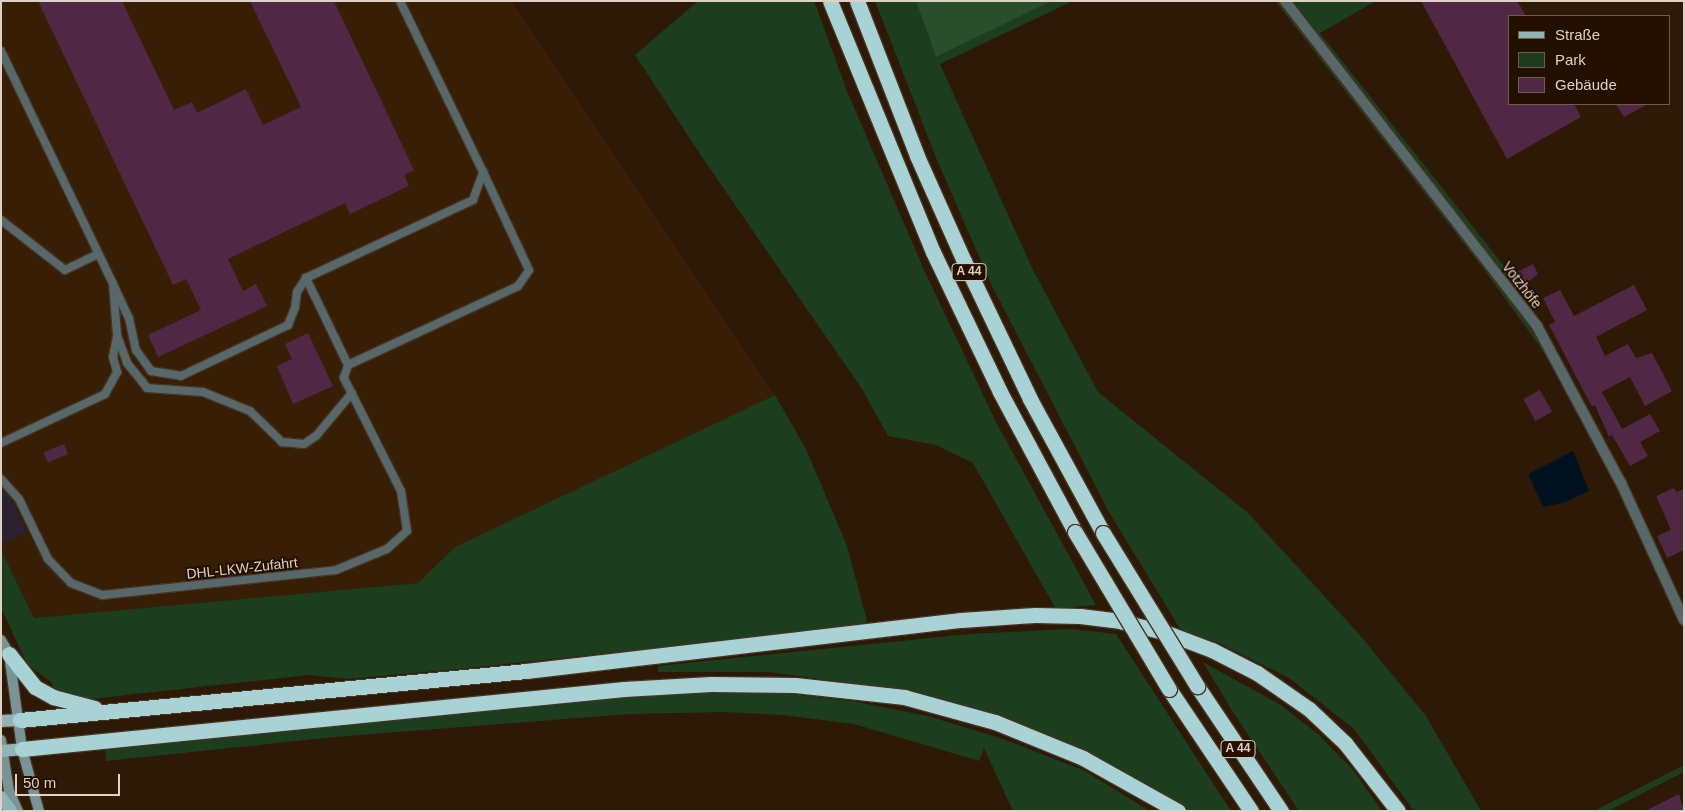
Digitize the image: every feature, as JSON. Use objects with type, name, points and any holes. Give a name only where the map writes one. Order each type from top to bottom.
[{"type":"highway","name":"A 44","points":[[830,1],[936,260],[1000,392],[1075,532],[1170,689],[1251,811]]},
{"type":"highway","name":"A 44","points":[[856,1],[917,156],[964,261],[1030,399],[1103,533],[1197,686],[1281,811]]},
{"type":"highway","points":[[20,720],[526,671],[952,621],[1035,615],[1080,616],[1115,620],[1167,633],[1212,650],[1257,673],[1309,710],[1345,743],[1398,811]]},
{"type":"highway","points":[[9,654],[35,687],[53,697],[111,712]]},
{"type":"highway","points":[[22,749],[624,689],[711,684],[796,685],[904,697],[988,720],[1083,758],[1178,811]]},
{"type":"main road","points":[[1,640],[9,654],[20,720],[22,749],[39,811]]},
{"type":"main road","points":[[1,721],[20,720]]},
{"type":"main road","points":[[18,811],[9,791],[2,747],[22,749]]},
{"type":"main road","points":[[1,797],[12,811]]},
{"type":"street","name":"Votzhöfe","points":[[1285,1],[1537,326],[1621,483],[1684,620]]},
{"type":"lane","points":[[348,365],[518,286],[529,270],[400,1]]},
{"type":"lane","points":[[1,51],[113,284],[128,318],[136,350],[151,371],[181,376],[288,325],[295,308],[297,292],[306,278],[473,200],[483,172]]},
{"type":"lane","points":[[1,220],[65,270],[98,254]]},
{"type":"lane","points":[[117,335],[127,363],[147,388],[203,392],[250,411],[282,442],[304,444],[316,436],[352,393],[344,378],[348,365],[306,278]]},
{"type":"lane","points":[[1,443],[105,394],[116,372],[113,357],[117,335],[113,284]]},
{"type":"lane","name":"DHL-LKW-Zufahrt","points":[[1,479],[19,499],[48,559],[71,583],[103,595],[336,570],[387,549],[407,531],[402,491],[352,393]]},
{"type":"shaded area","points":[[1,1],[511,1],[775,395],[455,547],[418,583],[34,618],[1,550],[1,544],[26,532],[7,491],[1,486]]},
{"type":"shaded area","points":[[1,486],[7,491],[27,532],[1,544]]},
{"type":"green space","points":[[698,1],[814,1],[847,91],[925,272],[996,422],[1096,605],[1056,609],[973,463],[936,445],[888,436],[862,389],[702,157],[635,55]]},
{"type":"green space","points":[[875,1],[916,1],[936,57],[1052,1],[1073,1],[940,64],[1032,268],[1098,392],[1248,513],[1359,634],[1426,716],[1481,811],[1414,811],[1354,729],[1289,678],[1217,642],[1182,632],[1109,512],[993,288],[937,160]]},
{"type":"green space","points":[[916,1],[1052,1],[936,57]]},
{"type":"green space","points":[[1275,1],[1279,1],[1484,263],[1537,333],[1546,355],[1482,267]]},
{"type":"green space","points":[[1294,1],[1376,1],[1320,33],[1511,275],[1501,274],[1316,36]]},
{"type":"green space","points":[[775,395],[806,449],[847,546],[868,625],[460,669],[346,679],[309,675],[91,699],[53,692],[52,683],[27,664],[1,608],[1,550],[34,618],[418,583],[455,547]]},
{"type":"green space","points":[[1072,629],[1116,634],[1231,811],[1189,811],[1067,744],[893,689],[769,672],[658,672],[658,666],[969,634]]},
{"type":"green space","points":[[1203,662],[1281,705],[1319,735],[1354,771],[1382,811],[1299,811],[1231,709]]},
{"type":"green space","points":[[702,689],[776,692],[857,702],[928,716],[1003,739],[1083,770],[1150,811],[1013,811],[984,748],[979,761],[854,724],[783,715],[724,712],[629,714],[334,737],[106,761],[105,750]]},
{"type":"green space","points":[[1684,765],[1684,772],[1608,811],[1594,811]]},
{"type":"water","points":[[1573,451],[1589,491],[1563,503],[1543,507],[1528,474]]},
{"type":"building","points":[[38,1],[122,1],[174,110],[192,102],[197,113],[246,89],[263,125],[301,107],[250,1],[334,1],[414,170],[404,175],[409,186],[350,214],[345,203],[228,259],[243,291],[256,284],[267,306],[158,357],[148,335],[201,310],[186,279],[173,285]]},
{"type":"building","points":[[1421,1],[1517,1],[1525,15],[1508,15],[1508,105],[1575,105],[1581,117],[1507,159]]},
{"type":"building","points":[[1617,105],[1646,105],[1624,117]]},
{"type":"building","points":[[1533,264],[1538,274],[1526,284],[1517,272]]},
{"type":"building","points":[[1634,285],[1647,310],[1596,337],[1605,356],[1628,344],[1636,358],[1652,353],[1672,391],[1645,406],[1630,377],[1602,392],[1622,429],[1650,414],[1660,431],[1640,442],[1648,456],[1630,466],[1612,435],[1609,437],[1595,405],[1592,407],[1549,325],[1555,322],[1543,298],[1560,290],[1574,316]]},
{"type":"building","points":[[308,333],[333,386],[293,404],[277,366],[292,359],[285,344]]},
{"type":"building","points":[[1540,390],[1552,412],[1536,421],[1523,399]]},
{"type":"building","points":[[64,444],[68,454],[48,462],[44,452]]},
{"type":"building","points":[[1674,488],[1676,492],[1684,489],[1684,550],[1667,558],[1657,536],[1671,530],[1656,496]]},
{"type":"building","points":[[1679,794],[1684,811],[1645,811]]}]
